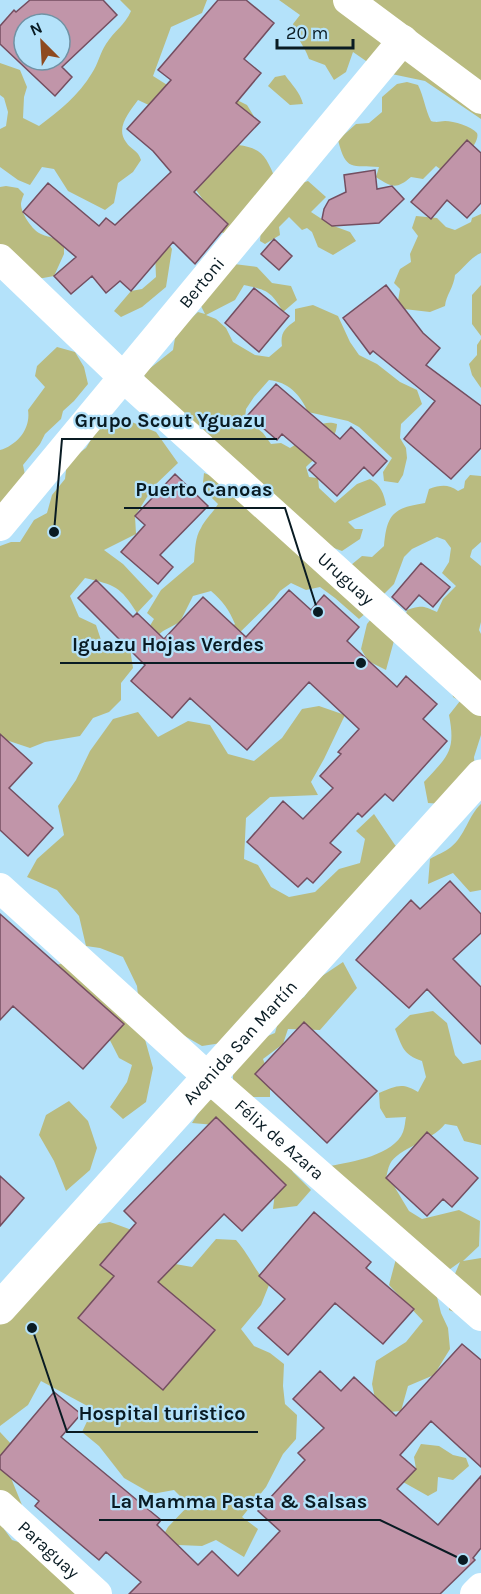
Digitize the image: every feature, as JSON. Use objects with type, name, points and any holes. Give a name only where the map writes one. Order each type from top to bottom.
[{"type":"main road","name":"Avenida San Martín","points":[[0,1308],[481,776]]},
{"type":"street","points":[[348,0],[481,99]]},
{"type":"street","name":"Bertoni","points":[[0,525],[403,40]]},
{"type":"street","name":"Uruguay","points":[[0,258],[124,378],[481,701]]},
{"type":"street","name":"Félix de Azara","points":[[0,888],[209,1078],[481,1316]]},
{"type":"street","name":"Paraguay","points":[[0,1504],[97,1594]]},
{"type":"street","points":[[475,1594],[481,1588]]},
{"type":"green space","points":[[120,0],[207,0],[202,13],[171,27],[153,76],[172,88],[227,95],[247,105],[255,118],[245,123],[153,107],[138,100],[125,120],[122,131],[126,142],[141,160],[133,172],[118,183],[114,203],[105,210],[68,191],[54,169],[42,167],[30,185],[18,180],[0,167],[0,129],[6,126],[8,112],[4,98],[0,95],[0,63],[12,67],[12,72],[21,72],[27,87],[23,118],[39,126],[75,95],[87,81],[106,44],[131,11]]},
{"type":"green space","points":[[279,0],[481,0],[481,119],[425,81],[382,72],[353,52],[346,72],[334,80],[325,65],[309,59],[293,24],[300,15]]},
{"type":"green space","points":[[285,75],[298,92],[303,104],[290,105],[268,86],[275,77]]},
{"type":"green space","points":[[407,82],[418,85],[431,121],[462,124],[474,130],[477,137],[468,153],[454,166],[440,169],[436,166],[423,179],[411,177],[394,186],[376,177],[379,167],[356,166],[347,162],[338,140],[356,124],[369,123],[382,112],[382,97],[397,84]]},
{"type":"green space","points":[[238,145],[253,148],[263,155],[276,180],[227,234],[213,230],[218,220],[196,190]]},
{"type":"green space","points":[[308,181],[326,197],[311,212],[331,225],[350,232],[356,241],[333,255],[318,247],[312,232],[307,228],[302,230],[289,217],[279,227],[280,235],[265,244],[260,241],[261,229],[296,185]]},
{"type":"green space","points":[[0,187],[18,188],[24,194],[21,208],[33,228],[39,233],[58,240],[64,246],[64,254],[54,276],[32,280],[0,246]]},
{"type":"green space","points":[[481,214],[481,253],[455,275],[445,306],[430,312],[404,309],[398,301],[400,289],[394,283],[400,269],[411,262],[410,254],[418,236],[412,228],[416,216],[437,218],[446,227],[455,230]]},
{"type":"green space","points":[[165,238],[172,249],[166,287],[142,307],[121,317],[114,311],[131,291],[142,289],[156,277],[155,253]]},
{"type":"green space","points":[[234,264],[257,267],[272,283],[291,286],[297,300],[283,312],[268,292],[244,285],[235,300],[206,315],[216,319],[226,328],[233,342],[255,355],[269,357],[282,346],[284,331],[295,321],[295,309],[313,305],[338,316],[359,355],[377,364],[400,382],[417,390],[422,404],[401,424],[400,438],[406,448],[407,458],[403,475],[398,483],[384,481],[383,472],[392,458],[359,427],[348,421],[308,412],[297,394],[282,383],[269,380],[246,409],[245,418],[263,433],[271,444],[281,443],[290,448],[318,426],[337,424],[330,443],[306,467],[309,477],[318,478],[319,488],[335,503],[357,484],[370,479],[381,490],[386,505],[348,522],[355,529],[363,529],[360,539],[342,551],[326,545],[147,399],[144,373],[173,350],[176,332],[198,312],[205,314],[199,302]]},
{"type":"green space","points":[[481,285],[481,336],[472,324],[472,295]]},
{"type":"green space","points":[[481,339],[481,388],[472,375],[469,364],[477,355],[477,345]]},
{"type":"green space","points":[[57,347],[75,352],[84,367],[88,384],[63,411],[61,419],[45,434],[23,465],[25,475],[0,506],[0,450],[17,440],[25,430],[28,410],[45,387],[35,376],[37,366]]},
{"type":"green space","points":[[117,416],[156,432],[178,463],[154,486],[135,516],[136,534],[104,550],[123,564],[153,596],[137,613],[126,597],[116,588],[85,578],[70,596],[79,617],[96,625],[102,643],[130,649],[133,668],[121,683],[121,700],[109,712],[93,718],[80,736],[45,742],[30,748],[6,740],[0,734],[0,546],[20,542],[34,520],[47,513],[52,495],[65,479],[67,462],[86,448],[98,428]]},
{"type":"green space","points":[[204,473],[217,478],[375,605],[359,619],[320,587],[306,590],[291,583],[280,591],[227,645],[222,635],[235,624],[225,606],[211,591],[193,596],[180,622],[151,641],[145,634],[154,619],[147,613],[161,590],[194,562],[199,532],[218,504],[202,492]]},
{"type":"green space","points":[[470,475],[481,476],[481,542],[472,550],[470,557],[481,566],[479,630],[481,634],[481,710],[471,708],[481,716],[481,735],[474,757],[476,782],[456,805],[428,803],[424,782],[448,752],[451,737],[449,715],[460,701],[453,697],[448,671],[395,637],[386,670],[368,661],[361,649],[367,624],[379,609],[405,618],[407,610],[416,607],[425,607],[437,612],[443,599],[456,586],[442,573],[449,562],[451,548],[445,540],[437,537],[412,549],[404,557],[394,584],[384,594],[351,565],[362,556],[372,557],[384,546],[387,527],[393,515],[398,511],[405,507],[425,503],[429,489],[444,486],[458,491],[464,488],[465,481]]},
{"type":"green space","points":[[319,706],[345,715],[311,782],[318,795],[270,797],[246,818],[244,859],[258,865],[271,887],[289,897],[315,892],[339,869],[360,863],[365,839],[356,831],[374,814],[395,845],[408,857],[228,1042],[202,1046],[140,1015],[137,986],[123,957],[100,948],[86,946],[79,916],[57,890],[27,877],[37,859],[64,835],[58,806],[76,780],[90,751],[113,719],[138,712],[158,737],[188,721],[210,725],[228,754],[254,761],[282,738],[302,709]]},
{"type":"green space","points":[[481,804],[481,890],[470,892],[453,873],[428,884],[430,859],[449,849],[456,842]]},
{"type":"green space","points":[[77,958],[132,993],[153,1068],[146,1102],[123,1119],[110,1107],[127,1082],[132,1065],[119,1058],[97,1015],[48,968]]},
{"type":"green space","points":[[343,962],[357,988],[320,1030],[288,1029],[283,1044],[263,1059],[270,1078],[270,1097],[250,1097],[233,1087],[233,1063],[253,1042],[275,1033],[282,1008],[304,997],[316,980]]},
{"type":"green space","points":[[433,1011],[447,1023],[455,1055],[463,1064],[481,1060],[481,1145],[464,1141],[457,1126],[445,1124],[432,1136],[394,1158],[386,1178],[394,1186],[409,1211],[422,1219],[459,1210],[480,1221],[479,1246],[463,1261],[481,1258],[481,1322],[449,1310],[449,1288],[460,1262],[446,1272],[437,1297],[448,1328],[450,1349],[434,1375],[408,1386],[401,1411],[378,1413],[372,1384],[376,1361],[406,1342],[423,1321],[389,1285],[397,1255],[330,1166],[382,1152],[398,1140],[404,1130],[406,1117],[386,1118],[380,1108],[379,1093],[399,1086],[418,1092],[426,1077],[422,1061],[407,1053],[395,1029],[410,1015]]},
{"type":"green space","points":[[233,1099],[272,1133],[293,1172],[311,1190],[297,1206],[273,1209],[276,1184],[215,1125],[192,1123],[206,1100]]},
{"type":"green space","points":[[69,1101],[88,1121],[97,1148],[90,1170],[66,1191],[54,1161],[39,1135],[46,1115]]},
{"type":"green space","points":[[110,1222],[129,1229],[153,1260],[192,1267],[216,1239],[236,1240],[269,1285],[261,1305],[241,1329],[254,1346],[270,1353],[284,1364],[285,1404],[297,1415],[296,1439],[283,1454],[266,1487],[242,1517],[258,1529],[244,1557],[216,1540],[202,1546],[178,1545],[151,1557],[168,1527],[189,1505],[174,1490],[152,1494],[124,1478],[99,1446],[82,1432],[93,1409],[41,1381],[28,1405],[0,1426],[0,1323],[98,1224]]},
{"type":"green space","points":[[0,1432],[13,1446],[11,1478],[22,1505],[4,1529],[12,1540],[25,1544],[82,1594],[0,1594]]},
{"type":"green space","points":[[421,1444],[439,1446],[453,1455],[466,1458],[469,1466],[453,1480],[438,1477],[437,1491],[428,1496],[403,1482],[416,1469],[414,1457]]},
{"type":"building","points":[[30,0],[103,0],[117,15],[72,58],[72,12],[16,12]]},
{"type":"building","points":[[218,0],[246,0],[274,23],[244,59],[261,73],[236,103],[260,122],[194,192],[228,224],[195,264],[173,242],[131,291],[120,281],[106,293],[92,276],[71,294],[54,276],[76,257],[23,212],[48,183],[99,226],[106,218],[115,225],[171,172],[153,151],[127,129],[171,80],[158,70]]},
{"type":"building","points":[[12,12],[12,55],[0,44],[0,26]]},
{"type":"building","points":[[30,72],[67,72],[72,77],[55,96]]},
{"type":"building","points":[[467,140],[481,153],[481,203],[467,218],[447,200],[431,219],[411,202]]},
{"type":"building","points":[[375,170],[377,189],[392,186],[404,199],[379,223],[332,226],[322,219],[329,200],[346,192],[344,175]]},
{"type":"building","points":[[274,239],[292,256],[279,270],[261,254]]},
{"type":"building","points":[[386,285],[423,333],[440,348],[426,365],[481,406],[481,448],[451,479],[404,439],[435,401],[373,351],[370,354],[343,318]]},
{"type":"building","points":[[254,288],[289,316],[259,352],[225,323]]},
{"type":"building","points":[[276,384],[340,439],[351,427],[387,461],[373,476],[364,467],[337,496],[309,470],[316,463],[282,434],[277,440],[248,415]]},
{"type":"building","points":[[175,474],[208,506],[160,555],[173,567],[158,584],[121,552],[145,525],[135,516]]},
{"type":"building","points":[[421,563],[450,587],[433,607],[419,595],[406,610],[392,597]]},
{"type":"building","points":[[96,580],[133,617],[137,613],[164,639],[203,597],[246,637],[289,590],[311,610],[324,595],[359,627],[347,641],[397,687],[406,676],[437,704],[423,719],[447,741],[393,801],[385,794],[362,817],[358,813],[330,843],[341,852],[313,883],[307,878],[298,887],[247,842],[283,801],[303,819],[333,788],[320,776],[341,754],[338,752],[359,729],[309,682],[247,750],[190,698],[172,718],[131,681],[145,665],[78,598]]},
{"type":"building","points":[[0,734],[32,763],[9,788],[53,828],[28,856],[0,830]]},
{"type":"building","points":[[450,881],[481,914],[481,933],[453,959],[481,987],[481,1044],[427,989],[409,1008],[356,960],[411,900],[420,909]]},
{"type":"building","points":[[0,914],[124,1024],[83,1069],[13,1006],[0,1020]]},
{"type":"building","points":[[304,1022],[377,1091],[327,1143],[255,1074]]},
{"type":"building","points":[[216,1117],[286,1185],[242,1231],[224,1214],[158,1282],[215,1330],[163,1390],[78,1318],[114,1276],[100,1265],[136,1223],[124,1211]]},
{"type":"building","points":[[427,1132],[478,1178],[452,1207],[443,1199],[427,1216],[386,1178]]},
{"type":"building","points":[[0,1176],[24,1198],[0,1226]]},
{"type":"building","points":[[314,1212],[371,1262],[366,1268],[414,1309],[383,1344],[335,1303],[288,1355],[258,1328],[285,1299],[259,1276]]},
{"type":"building","points":[[462,1344],[481,1360],[481,1467],[431,1421],[400,1455],[416,1469],[397,1489],[438,1525],[481,1476],[481,1548],[473,1558],[475,1560],[440,1594],[129,1594],[141,1582],[106,1552],[99,1560],[35,1506],[39,1501],[0,1469],[0,1456],[54,1392],[81,1414],[61,1437],[161,1520],[157,1525],[198,1565],[212,1551],[238,1576],[280,1531],[258,1511],[305,1460],[298,1453],[324,1428],[293,1399],[320,1371],[341,1391],[354,1377],[396,1416]]},
{"type":"place","name":"Grupo Scout Yguazu","points":[[54,532]]},
{"type":"place","name":"Puerto Canoas","points":[[318,612]]},
{"type":"place","name":"Iguazu Hojas Verdes","points":[[361,663]]},
{"type":"place","name":"Hospital turistico","points":[[32,1328]]},
{"type":"place","name":"La Mamma Pasta & Salsas","points":[[463,1560]]}]
